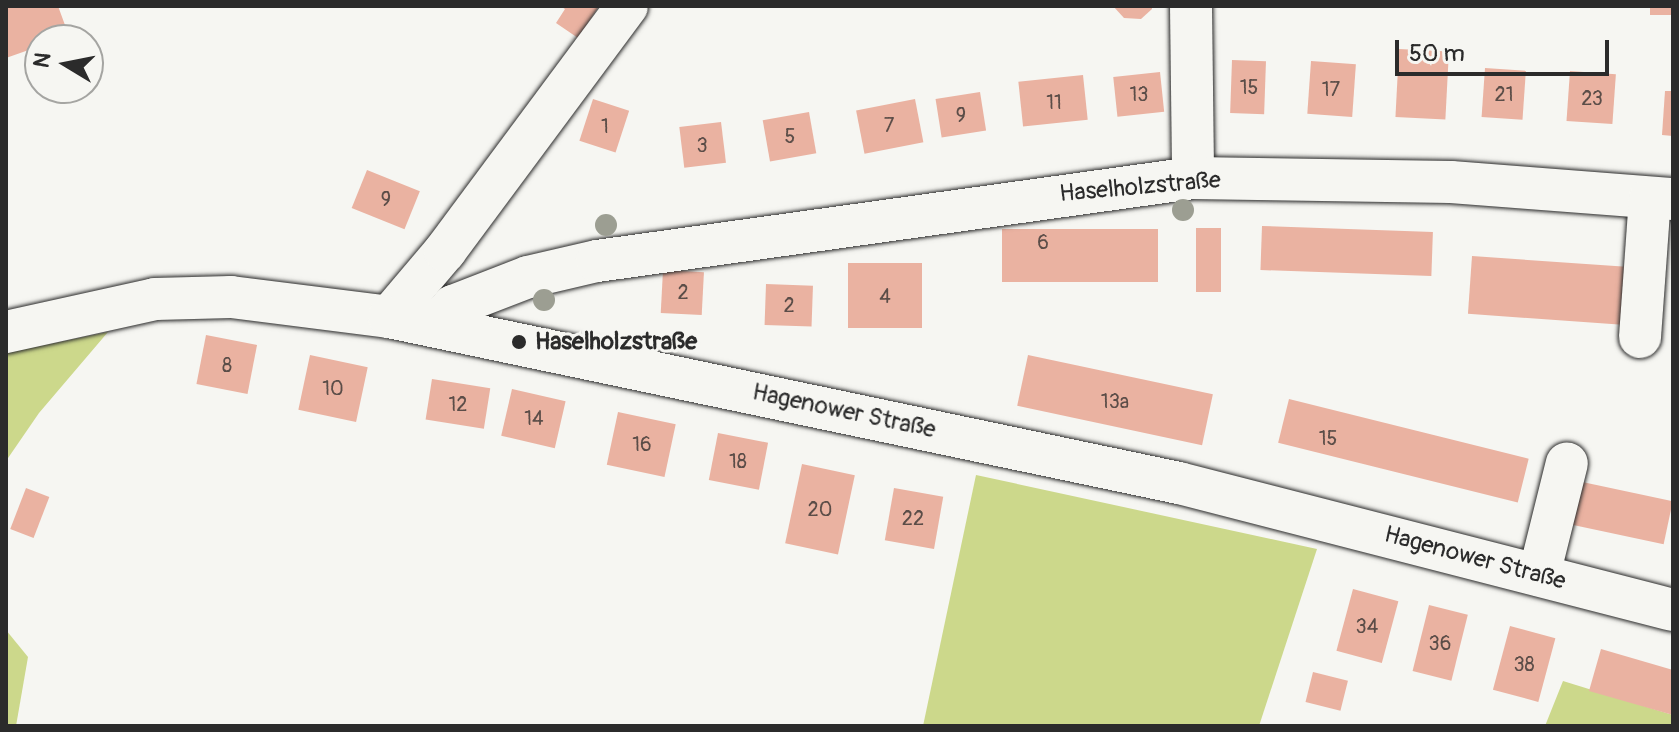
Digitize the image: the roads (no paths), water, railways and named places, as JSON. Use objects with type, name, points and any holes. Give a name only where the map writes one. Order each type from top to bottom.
[{"type":"street","points":[[389,317],[595,52],[627,6]]},
{"type":"street","points":[[1191,6],[1193,178]]},
{"type":"street","name":"Haselholzstraße","points":[[434,326],[453,306],[528,277],[597,261],[1193,178],[1451,182],[1662,199]]},
{"type":"street","points":[[1640,337],[1662,199]]},
{"type":"street","name":"Hagenower Straße","points":[[6,332],[155,299],[231,297],[389,317],[1179,483],[1673,610]]},
{"type":"street","points":[[1539,575],[1567,463]]},
{"type":"place","name":"Haselholzstraße","points":[[519,342]]}]
